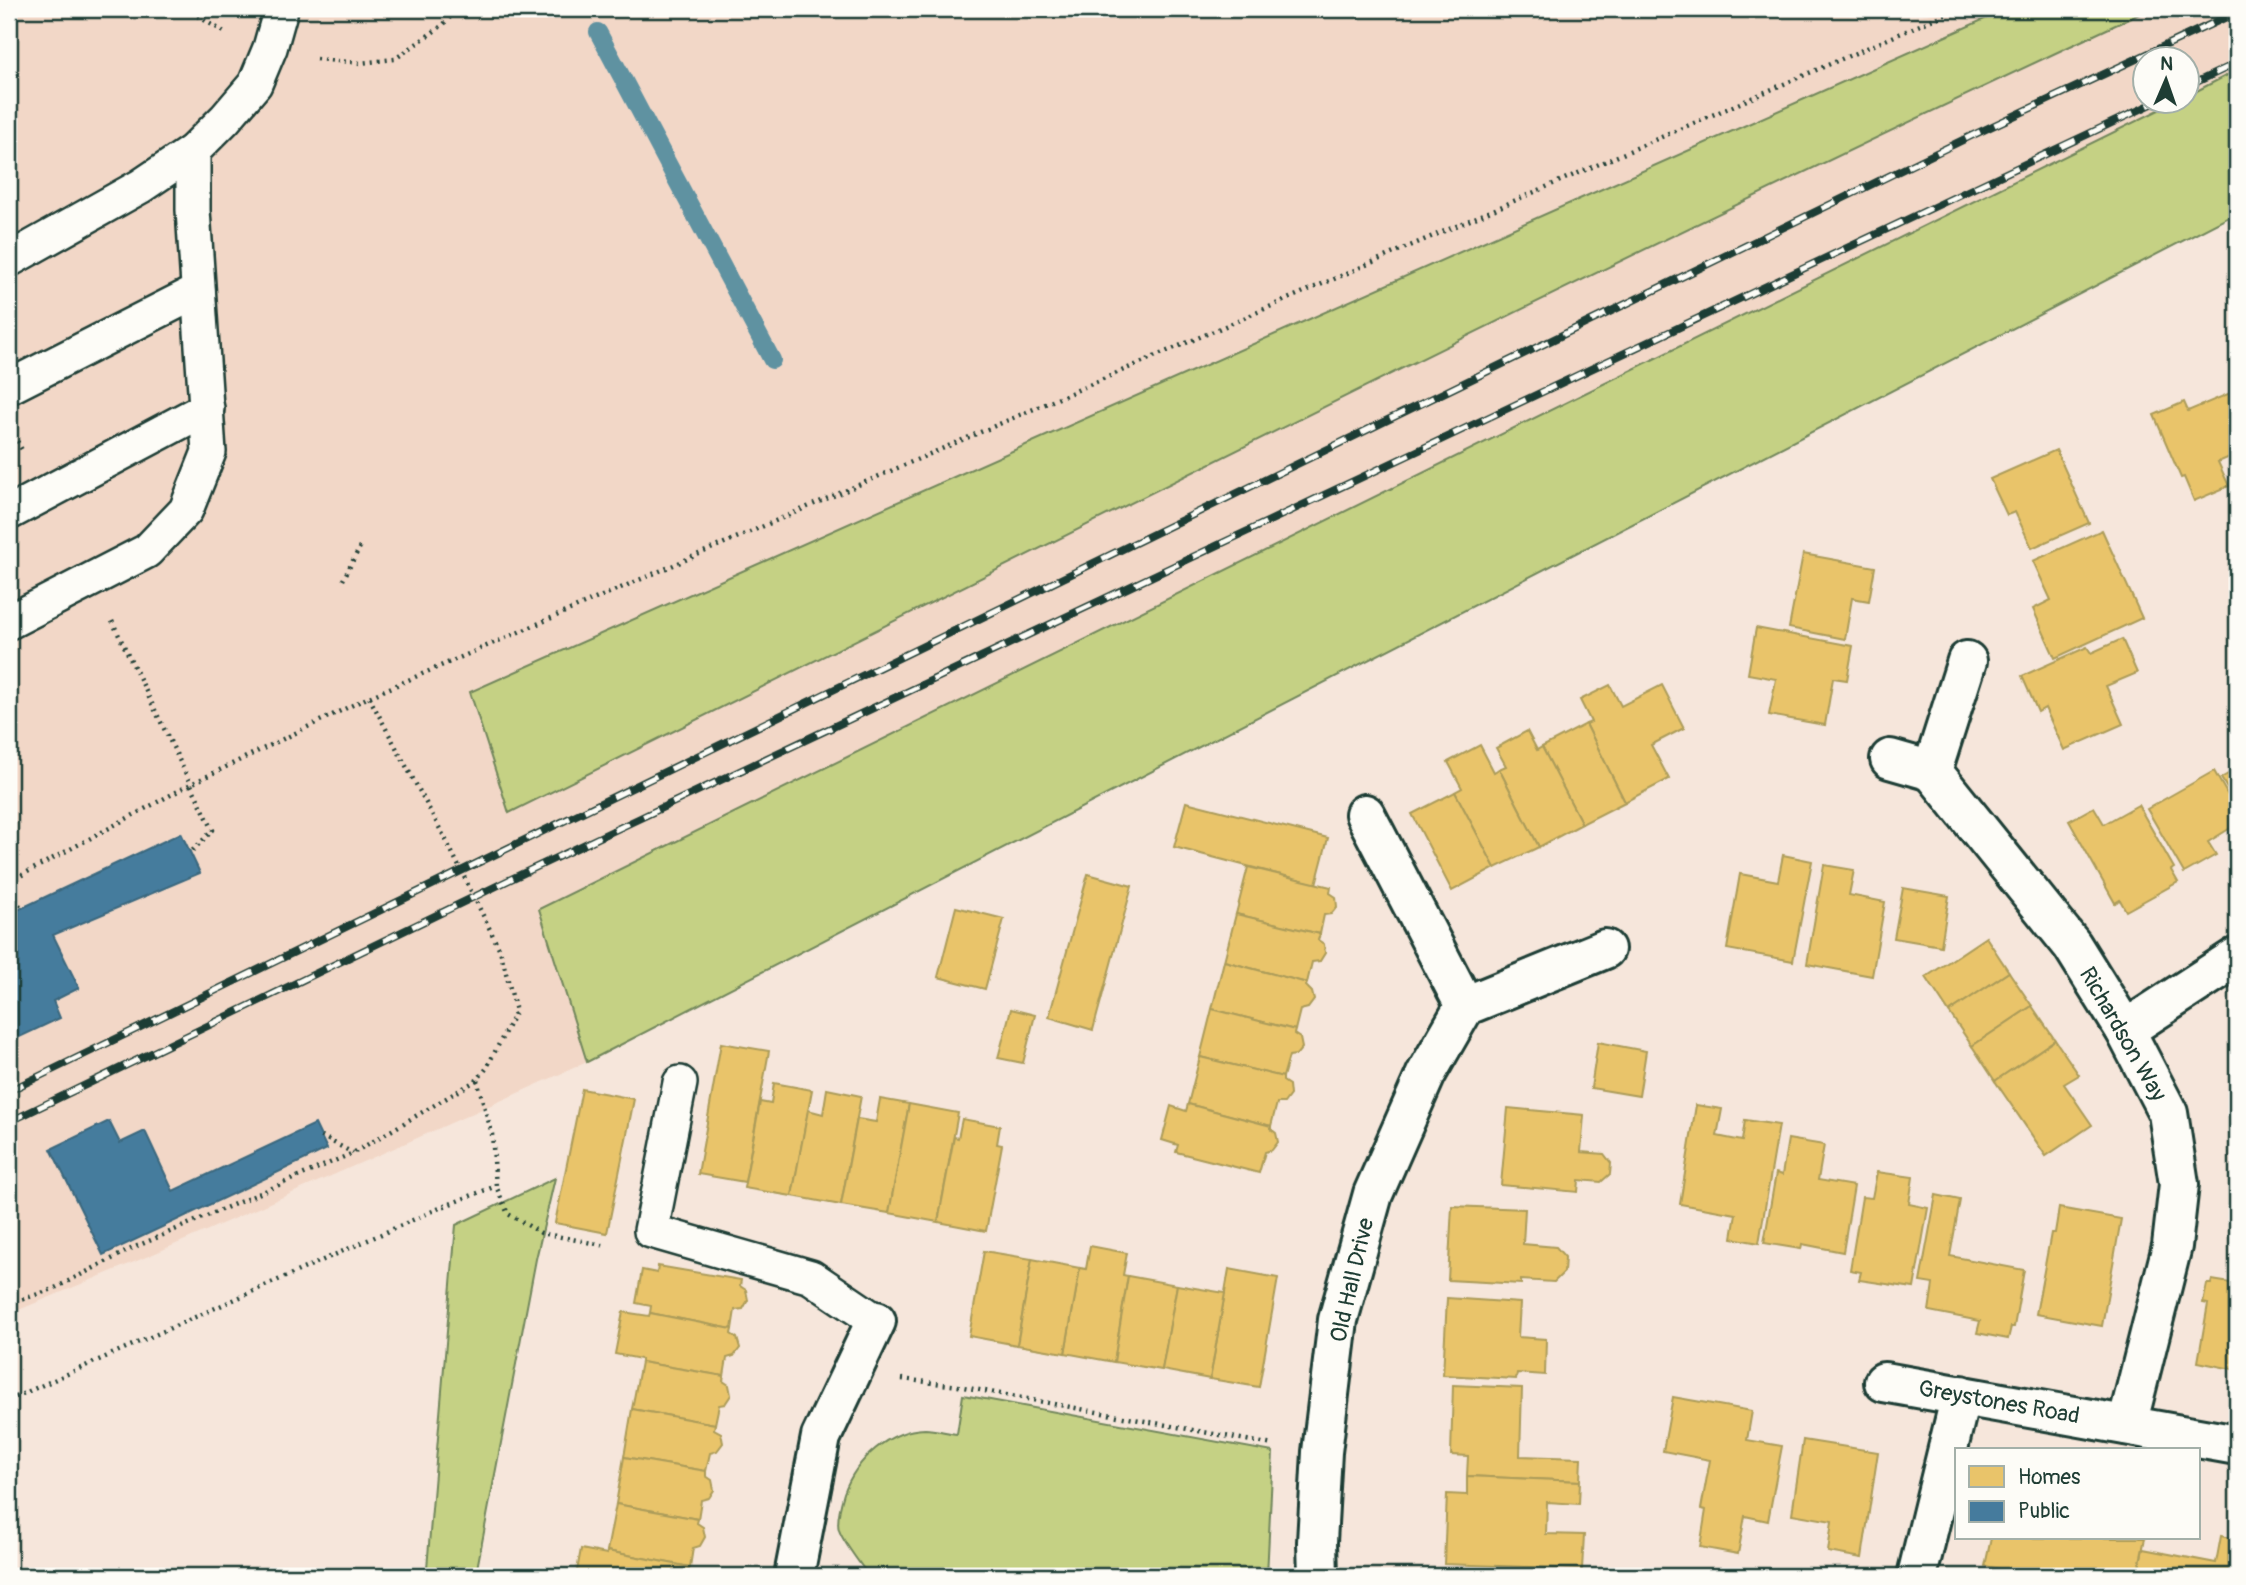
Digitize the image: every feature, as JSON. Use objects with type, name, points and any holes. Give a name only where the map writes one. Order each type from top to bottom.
[{"type":"street","points":[[1889,760],[1932,771],[1967,661]]},
{"type":"street","name":"Richardson Way","points":[[1932,771],[2072,945],[2125,1030],[2168,1113],[2179,1184],[2172,1246],[2127,1425]]},
{"type":"street","points":[[1365,814],[1465,1006],[1605,949]]},
{"type":"street","points":[[2125,1030],[2237,957]]},
{"type":"street","name":"Old Hall Drive","points":[[1318,1576],[1322,1452],[1338,1320],[1373,1194],[1426,1074],[1465,1006]]},
{"type":"street","points":[[794,1576],[821,1437],[876,1321]]},
{"type":"street","name":"Greystones Road","points":[[1884,1382],[2237,1445]]},
{"type":"street","points":[[1917,1576],[1961,1395]]},
{"type":"lane","points":[[9,260],[141,186],[193,151],[255,84],[270,48],[281,9]]},
{"type":"lane","points":[[9,622],[147,551],[186,510],[209,452],[193,210],[193,151]]},
{"type":"lane","points":[[9,387],[198,291]]},
{"type":"lane","points":[[9,513],[206,408]]},
{"type":"lane","points":[[680,1083],[651,1230],[811,1277],[876,1321]]},
{"type":"path","points":[[186,9],[232,37]]},
{"type":"path","points":[[319,60],[360,63],[395,58],[443,25],[457,9]]},
{"type":"path","points":[[21,908],[9,884],[191,784],[369,697],[1957,9]]},
{"type":"path","points":[[343,580],[362,543]]},
{"type":"path","points":[[110,615],[213,830],[190,853]]},
{"type":"path","points":[[9,1304],[53,1289],[172,1230],[353,1153],[477,1080],[486,1069],[516,1012],[500,950],[447,842],[369,697]]},
{"type":"path","points":[[477,1080],[492,1134],[496,1186],[508,1214],[541,1234],[611,1247],[651,1230]]},
{"type":"path","points":[[321,1136],[353,1153]]},
{"type":"path","points":[[9,1400],[442,1207],[496,1186]]},
{"type":"path","points":[[170,1224],[172,1230]]},
{"type":"path","points":[[852,1372],[958,1386],[1322,1452]]},
{"type":"shaded area","points":[[9,9],[1801,9],[1885,20],[1966,9],[2007,9],[470,692],[1947,103],[2150,9],[2237,9],[2237,70],[2200,89],[2200,46],[2130,46],[2130,116],[2147,116],[539,909],[587,1062],[151,1255],[9,1314]]},
{"type":"green space","points":[[2007,9],[2150,9],[1531,305],[509,813],[470,692]]},
{"type":"green space","points":[[2237,70],[2237,213],[587,1062],[539,909],[2147,116],[2200,116],[2200,89]]},
{"type":"green space","points":[[555,1178],[536,1259],[476,1574],[427,1568],[456,1225]]},
{"type":"green space","points":[[963,1395],[1273,1452],[1267,1576],[869,1576],[839,1530],[840,1506],[849,1481],[875,1449],[898,1435],[925,1429],[957,1434]]},
{"type":"building: Homes","points":[[2235,391],[2237,454],[2218,462],[2229,486],[2194,501],[2154,415],[2184,402],[2188,411]]},
{"type":"building: Homes","points":[[2056,450],[2089,523],[2032,548],[2015,512],[2007,515],[1990,479]]},
{"type":"building: Homes","points":[[2102,530],[2142,618],[2055,658],[2033,609],[2051,600],[2033,561]]},
{"type":"building: Homes","points":[[1803,554],[1875,567],[1869,601],[1852,598],[1845,639],[1789,628]]},
{"type":"building: Homes","points":[[1756,628],[1853,646],[1847,680],[1833,678],[1825,725],[1769,715],[1776,679],[1748,674]]},
{"type":"building: Homes","points":[[2122,639],[2137,673],[2106,686],[2123,724],[2064,750],[2045,708],[2038,712],[2022,676],[2087,647],[2091,653]]},
{"type":"building: Homes","points":[[1610,685],[1621,706],[1662,685],[1684,728],[1651,745],[1669,779],[1625,802],[1586,724],[1591,722],[1580,700]]},
{"type":"building: Homes","points":[[1586,724],[1625,802],[1582,824],[1542,747]]},
{"type":"building: Homes","points":[[1527,731],[1537,750],[1542,747],[1582,824],[1539,847],[1499,769],[1506,766],[1496,748]]},
{"type":"building: Homes","points":[[1480,745],[1494,772],[1499,769],[1539,847],[1495,868],[1455,792],[1462,788],[1448,762]]},
{"type":"building: Homes","points":[[2237,769],[2237,805],[2221,778]]},
{"type":"building: Homes","points":[[2214,771],[2237,811],[2237,824],[2208,842],[2216,855],[2184,873],[2147,809]]},
{"type":"building: Homes","points":[[1455,792],[1495,868],[1452,891],[1412,814]]},
{"type":"building: Homes","points":[[1186,802],[1328,838],[1316,884],[1174,847]]},
{"type":"building: Homes","points":[[2138,805],[2174,868],[2171,870],[2178,882],[2126,911],[2120,900],[2115,903],[2069,821],[2094,807],[2104,824]]},
{"type":"building: Homes","points":[[1783,855],[1812,861],[1793,961],[1727,949],[1740,874],[1778,881]]},
{"type":"building: Homes","points":[[1824,865],[1854,870],[1849,895],[1885,902],[1872,976],[1807,964]]},
{"type":"building: Homes","points":[[1248,867],[1331,887],[1330,893],[1336,897],[1337,907],[1331,914],[1324,915],[1320,934],[1236,914]]},
{"type":"building: Homes","points":[[1088,874],[1132,886],[1093,1030],[1049,1017]]},
{"type":"building: Homes","points":[[1903,888],[1949,896],[1941,946],[1894,938]]},
{"type":"building: Homes","points":[[956,907],[1004,919],[985,989],[938,977]]},
{"type":"building: Homes","points":[[1236,914],[1320,934],[1318,940],[1324,944],[1325,953],[1320,961],[1312,962],[1307,983],[1224,961]]},
{"type":"building: Homes","points":[[1986,937],[2009,972],[1949,1012],[1926,977]]},
{"type":"building: Homes","points":[[1224,961],[1307,983],[1314,1000],[1308,1008],[1300,1010],[1295,1030],[1212,1009]]},
{"type":"building: Homes","points":[[2009,972],[2032,1006],[1972,1046],[1949,1012]]},
{"type":"building: Homes","points":[[2032,1006],[2055,1040],[1995,1081],[1972,1046]]},
{"type":"building: Homes","points":[[1011,1009],[1035,1015],[1023,1063],[998,1058]]},
{"type":"building: Homes","points":[[1212,1009],[1295,1030],[1294,1034],[1300,1038],[1302,1048],[1296,1055],[1289,1056],[1283,1077],[1200,1057]]},
{"type":"building: Homes","points":[[2055,1040],[2079,1075],[2064,1084],[2092,1125],[2046,1156],[1995,1081]]},
{"type":"building: Homes","points":[[1598,1042],[1646,1051],[1639,1096],[1591,1088]]},
{"type":"building: Homes","points":[[721,1043],[769,1051],[745,1182],[698,1174]]},
{"type":"building: Homes","points":[[1200,1057],[1283,1077],[1283,1081],[1289,1085],[1290,1095],[1284,1103],[1277,1103],[1271,1126],[1188,1104]]},
{"type":"building: Homes","points":[[774,1083],[812,1090],[792,1196],[744,1188],[760,1102],[771,1104]]},
{"type":"building: Homes","points":[[582,1089],[634,1099],[607,1233],[555,1223]]},
{"type":"building: Homes","points":[[827,1089],[861,1096],[841,1205],[792,1196],[808,1110],[823,1114]]},
{"type":"building: Homes","points":[[880,1099],[909,1104],[889,1213],[841,1205],[857,1119],[876,1122]]},
{"type":"building: Homes","points":[[909,1104],[958,1113],[938,1222],[889,1213]]},
{"type":"building: Homes","points":[[1188,1104],[1271,1126],[1278,1142],[1272,1150],[1265,1152],[1259,1173],[1176,1152],[1178,1145],[1162,1140],[1171,1106],[1186,1111]]},
{"type":"building: Homes","points":[[1696,1105],[1722,1109],[1717,1136],[1742,1141],[1745,1120],[1779,1125],[1759,1243],[1732,1238],[1736,1214],[1680,1204]]},
{"type":"building: Homes","points":[[1508,1108],[1584,1115],[1581,1152],[1604,1154],[1611,1163],[1610,1174],[1601,1182],[1579,1180],[1578,1192],[1501,1185]]},
{"type":"building: Homes","points":[[962,1119],[1000,1126],[997,1144],[1002,1145],[986,1231],[938,1222],[954,1137],[958,1138]]},
{"type":"building: Homes","points":[[1788,1139],[1824,1145],[1818,1180],[1854,1186],[1843,1252],[1802,1244],[1801,1249],[1764,1243],[1776,1173],[1782,1175]]},
{"type":"building: Homes","points":[[1877,1172],[1913,1177],[1909,1204],[1928,1208],[1914,1288],[1859,1280],[1861,1272],[1850,1270],[1862,1197],[1872,1198]]},
{"type":"building: Homes","points":[[1936,1195],[1960,1200],[1950,1256],[2024,1270],[2014,1327],[2011,1327],[2008,1339],[1977,1333],[1980,1321],[1929,1311],[1933,1284],[1920,1282]]},
{"type":"building: Homes","points":[[1452,1206],[1525,1209],[1523,1244],[1556,1247],[1565,1257],[1564,1272],[1554,1282],[1521,1280],[1521,1284],[1448,1280]]},
{"type":"building: Homes","points":[[2059,1208],[2121,1219],[2102,1326],[2036,1314],[2051,1233],[2055,1233]]},
{"type":"building: Homes","points":[[1090,1246],[1127,1253],[1123,1275],[1128,1276],[1114,1362],[1065,1353],[1080,1268],[1086,1269]]},
{"type":"building: Homes","points":[[984,1251],[1032,1259],[1017,1345],[969,1336]]},
{"type":"building: Homes","points":[[1032,1259],[1080,1268],[1065,1353],[1017,1345]]},
{"type":"building: Homes","points":[[658,1266],[741,1280],[740,1286],[746,1290],[748,1300],[743,1309],[735,1310],[732,1329],[650,1313],[651,1306],[636,1303],[642,1270],[657,1273]]},
{"type":"building: Homes","points":[[1229,1269],[1278,1278],[1259,1387],[1210,1379]]},
{"type":"building: Homes","points":[[1128,1276],[1177,1285],[1162,1370],[1114,1362]]},
{"type":"building: Homes","points":[[2212,1280],[2237,1284],[2237,1370],[2198,1362],[2208,1304],[2203,1303],[2207,1284],[2211,1284]]},
{"type":"building: Homes","points":[[1177,1285],[1225,1293],[1210,1379],[1162,1370]]},
{"type":"building: Homes","points":[[1447,1298],[1520,1303],[1518,1337],[1546,1339],[1545,1375],[1517,1373],[1516,1379],[1443,1375]]},
{"type":"building: Homes","points":[[623,1312],[649,1316],[650,1313],[732,1329],[731,1334],[737,1338],[740,1348],[734,1356],[727,1358],[724,1376],[641,1362],[641,1359],[615,1354]]},
{"type":"building: Homes","points":[[641,1362],[724,1376],[723,1381],[729,1385],[731,1395],[725,1404],[719,1405],[715,1424],[632,1409]]},
{"type":"building: Homes","points":[[1453,1385],[1522,1388],[1520,1456],[1581,1458],[1580,1481],[1467,1476],[1468,1456],[1451,1455]]},
{"type":"building: Homes","points":[[1673,1397],[1752,1411],[1747,1440],[1782,1446],[1768,1521],[1745,1516],[1738,1554],[1700,1547],[1706,1510],[1701,1509],[1710,1460],[1663,1451]]},
{"type":"building: Homes","points":[[632,1409],[715,1424],[714,1429],[721,1433],[723,1443],[717,1451],[710,1453],[706,1471],[624,1457]]},
{"type":"building: Homes","points":[[1803,1440],[1878,1452],[1862,1558],[1828,1552],[1832,1521],[1792,1514]]},
{"type":"building: Homes","points":[[624,1457],[706,1471],[714,1490],[709,1498],[701,1500],[698,1519],[616,1504]]},
{"type":"building: Homes","points":[[1467,1476],[1580,1481],[1579,1504],[1547,1502],[1546,1534],[1584,1535],[1582,1569],[1444,1564],[1447,1494],[1467,1495]]},
{"type":"building: Homes","points":[[616,1504],[698,1519],[697,1523],[703,1527],[705,1537],[700,1546],[693,1548],[690,1567],[607,1551]]},
{"type":"building: Homes","points":[[2221,1536],[2237,1539],[2237,1576],[2137,1576],[2143,1549],[2216,1563]]},
{"type":"building: Homes","points":[[1991,1540],[2145,1540],[2137,1576],[2038,1576],[1985,1566]]},
{"type":"building: Homes","points":[[581,1549],[607,1554],[607,1551],[690,1567],[688,1571],[695,1576],[576,1576]]},
{"type":"building: Public","points":[[181,833],[200,873],[53,935],[79,988],[53,1001],[60,1018],[9,1042],[9,914]]},
{"type":"building: Public","points":[[109,1121],[120,1143],[145,1131],[173,1191],[315,1124],[327,1149],[103,1255],[51,1149]]},
{"type":"waterway","points":[[598,32],[772,360]]},
{"type":"railway","points":[[9,1091],[1971,136],[2237,12]]},
{"type":"railway","points":[[2200,80],[2237,63]]},
{"type":"railway","points":[[9,1122],[509,880],[2130,114]]}]
